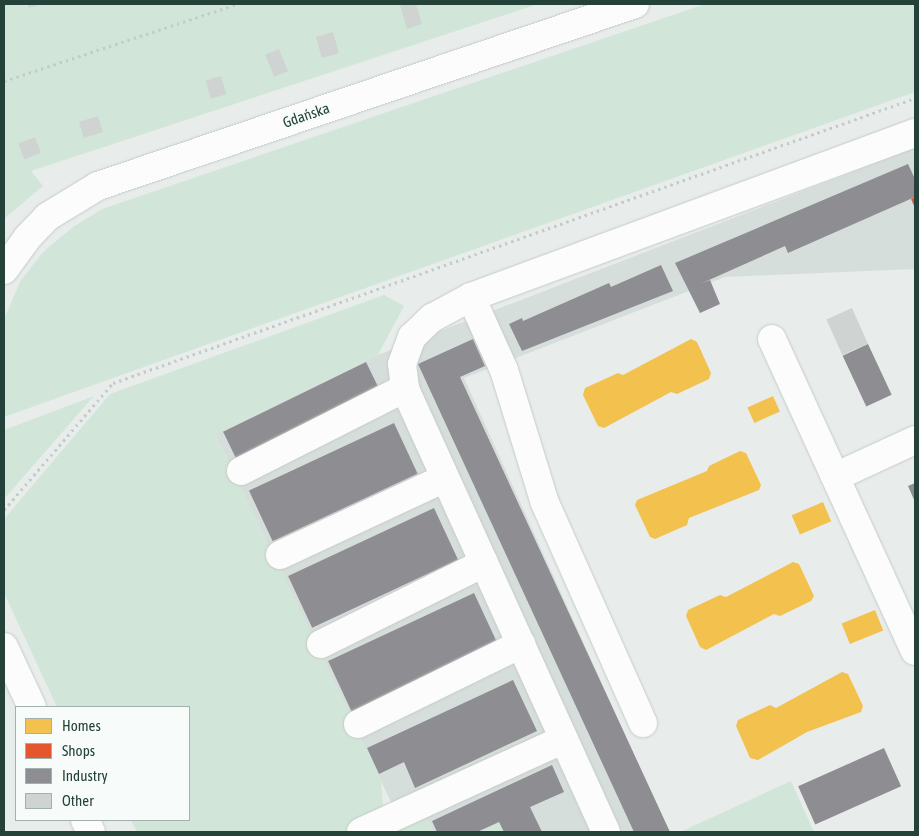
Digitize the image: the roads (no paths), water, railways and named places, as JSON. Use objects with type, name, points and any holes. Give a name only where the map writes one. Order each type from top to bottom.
[{"type":"street","name":"Gdańska","points":[[4,270],[27,238],[47,218],[98,186],[635,4]]},
{"type":"street","points":[[606,832],[405,388],[402,364],[412,337],[432,318],[471,297],[915,133]]},
{"type":"street","points":[[471,297],[504,370],[545,503],[644,723]]},
{"type":"street","points":[[772,339],[915,651]]},
{"type":"street","points":[[241,471],[405,388]]},
{"type":"street","points":[[835,477],[915,440]]},
{"type":"street","points":[[280,555],[445,478]]},
{"type":"street","points":[[321,644],[484,563]]},
{"type":"street","points":[[358,724],[520,644]]},
{"type":"street","points":[[4,647],[32,706]]},
{"type":"street","points":[[361,832],[564,739]]}]
